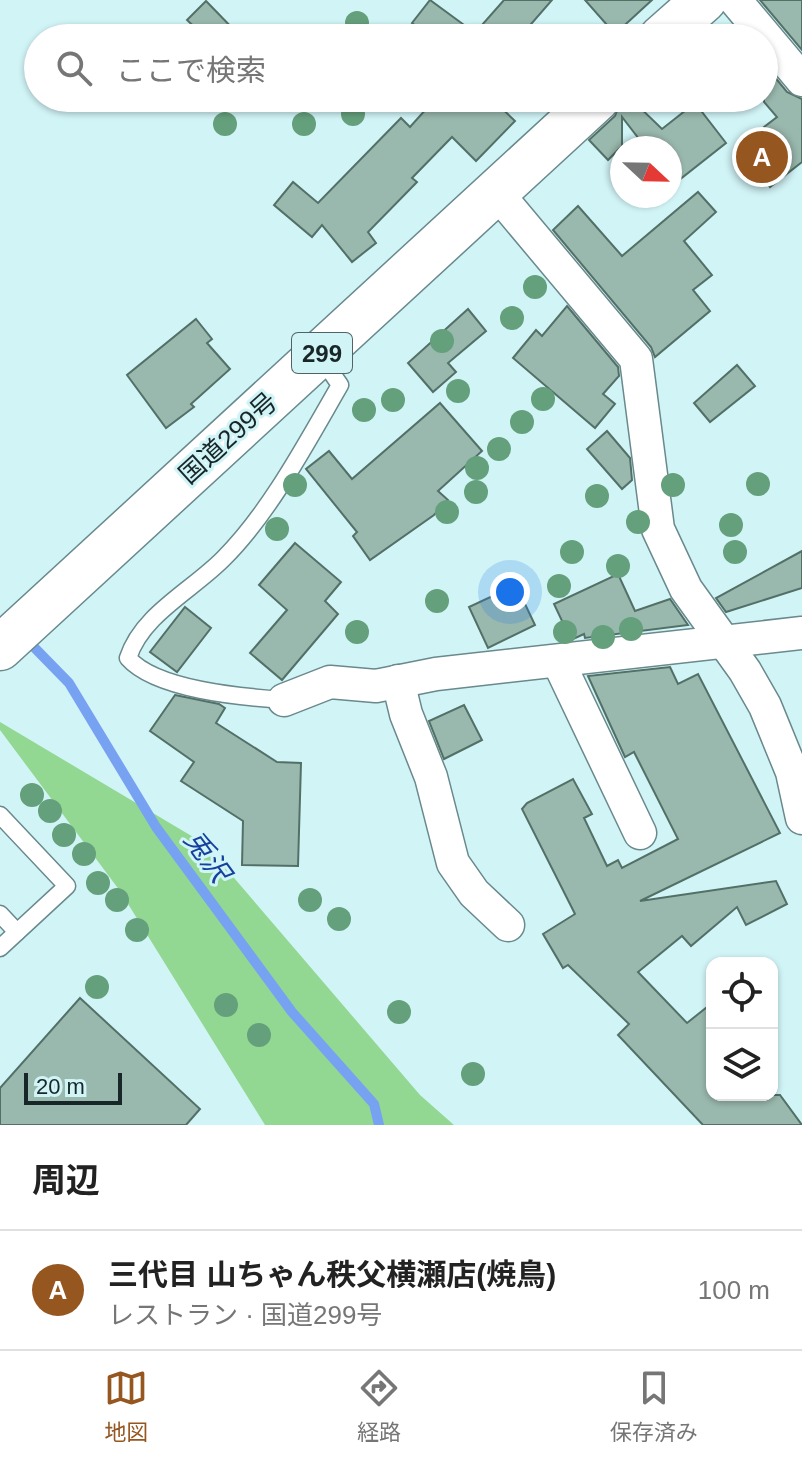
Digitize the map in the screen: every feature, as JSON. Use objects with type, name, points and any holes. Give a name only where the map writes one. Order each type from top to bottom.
[{"type":"highway","name":"国道299号","points":[[0,648],[583,112]]},
{"type":"street","points":[[735,0],[755,24]]},
{"type":"street","points":[[778,51],[802,80]]},
{"type":"street","points":[[497,193],[636,359],[658,529],[686,589],[765,706],[792,772],[802,818]]},
{"type":"street","points":[[284,700],[330,682],[376,686],[802,633]]},
{"type":"street","points":[[558,661],[640,833]]},
{"type":"street","points":[[398,681],[406,714],[431,777],[453,863],[474,893],[508,925]]},
{"type":"lane","points":[[284,700],[243,698],[168,680],[136,668],[128,658],[132,644],[156,617],[224,558],[306,444],[340,385],[319,355]]},
{"type":"lane","points":[[0,815],[67,886],[0,948]]},
{"type":"lane","points":[[0,914],[17,932]]},
{"type":"green space","points":[[0,722],[205,844],[420,1095],[454,1125],[265,1125],[120,891],[0,730]]},
{"type":"building","points":[[430,0],[463,24],[413,24]]},
{"type":"building","points":[[504,0],[552,0],[531,24],[483,24]]},
{"type":"building","points":[[585,0],[652,0],[626,24],[606,24]]},
{"type":"building","points":[[760,0],[802,0],[802,50]]},
{"type":"building","points":[[206,1],[228,24],[191,24],[187,20]]},
{"type":"building","points":[[778,81],[787,92],[802,99],[802,162],[770,187],[739,146],[777,117],[773,112],[778,112]]},
{"type":"building","points":[[423,112],[506,112],[515,121],[476,161],[452,137],[412,178],[417,182],[368,232],[376,243],[352,262],[322,225],[312,237],[274,205],[293,182],[318,203],[401,118],[410,127]]},
{"type":"building","points":[[617,112],[644,112],[662,129],[684,112],[702,112],[726,143],[682,178],[682,136],[637,136],[622,117],[622,136],[610,136],[608,160],[589,140]]},
{"type":"building","points":[[698,192],[716,212],[684,241],[712,275],[693,290],[710,311],[655,357],[651,347],[553,230],[578,206],[622,256]]},
{"type":"building","points":[[567,306],[618,367],[619,376],[603,394],[615,404],[595,428],[513,358],[536,330],[542,336]]},
{"type":"building","points":[[468,309],[486,331],[448,363],[456,372],[433,392],[408,363]]},
{"type":"building","points":[[196,319],[212,339],[207,343],[230,369],[191,404],[194,407],[166,428],[127,375]]},
{"type":"building","points":[[737,365],[755,386],[710,422],[694,403]]},
{"type":"building","points":[[440,403],[482,451],[438,491],[448,500],[434,515],[370,560],[353,536],[357,532],[306,469],[329,451],[352,479]]},
{"type":"building","points":[[607,431],[630,458],[632,480],[622,489],[587,449]]},
{"type":"building","points":[[295,543],[341,582],[325,601],[338,614],[282,680],[250,653],[287,610],[259,585]]},
{"type":"building","points":[[802,551],[802,588],[726,612],[716,598]]},
{"type":"building","points":[[618,574],[635,611],[670,599],[688,625],[585,638],[584,634],[571,640],[554,604]]},
{"type":"building","points":[[516,585],[535,625],[488,648],[469,607]]},
{"type":"building","points":[[185,607],[211,628],[177,672],[150,652]]},
{"type":"building","points":[[670,667],[678,684],[698,674],[780,833],[640,901],[776,881],[787,904],[746,925],[737,907],[691,946],[682,936],[638,972],[687,1023],[706,1008],[706,1101],[778,1101],[780,1095],[802,1125],[703,1125],[618,1035],[629,1024],[568,965],[563,968],[543,934],[575,914],[522,809],[527,803],[573,779],[592,814],[584,818],[607,866],[618,860],[622,868],[678,839],[634,752],[625,757],[588,676]]},
{"type":"building","points":[[175,695],[219,704],[225,708],[216,723],[277,762],[301,763],[298,866],[242,865],[243,821],[181,781],[194,762],[150,731]]},
{"type":"building","points":[[464,705],[482,740],[444,759],[429,721]]},
{"type":"building","points":[[80,998],[200,1109],[186,1125],[0,1125],[0,1088]]},
{"type":"waterway","name":"兎沢","points":[[27,640],[69,683],[156,827],[292,1012],[374,1104],[379,1125]]},
{"type":"place","name":"三代目 山ちゃん秩父横瀬店(焼鳥)","points":[[762,157]]}]
